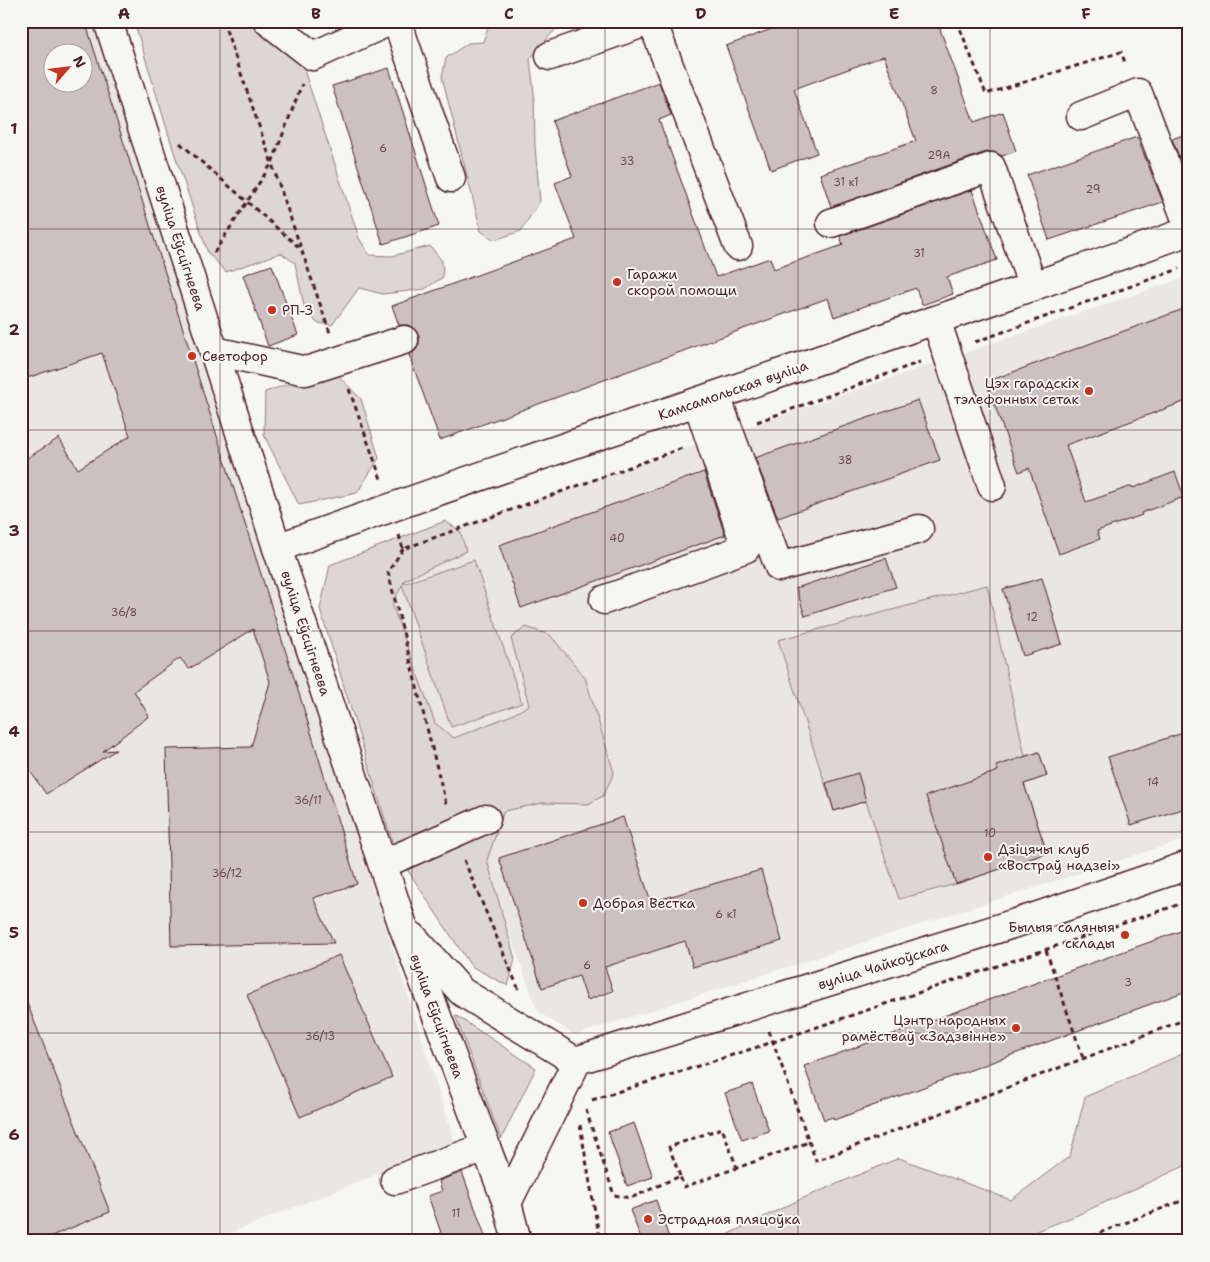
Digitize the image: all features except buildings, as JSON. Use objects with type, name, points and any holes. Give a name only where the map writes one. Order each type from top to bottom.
[{"type":"street","name":"вуліца Еўсцігнеева","points":[[108,21],[277,548],[403,926],[507,1203],[517,1241]]},
{"type":"street","points":[[268,21],[313,56],[390,21]]},
{"type":"street","points":[[397,21],[452,178]]},
{"type":"street","points":[[550,56],[650,21],[738,246]]},
{"type":"street","points":[[1081,116],[1138,93],[1189,229]]},
{"type":"street","points":[[831,223],[991,167],[1033,287]]},
{"type":"street","name":"Камсамольская вуліца","points":[[277,548],[390,507],[1033,287],[1189,229]]},
{"type":"street","points":[[936,320],[992,486]]},
{"type":"street","points":[[214,351],[306,371],[404,340]]},
{"type":"street","points":[[604,600],[746,548],[719,435],[707,399]]},
{"type":"street","points":[[719,435],[779,568],[919,529]]},
{"type":"street","points":[[383,864],[486,819]]},
{"type":"street","name":"вуліца Чайкоўскага","points":[[575,1061],[1035,917],[1189,865]]},
{"type":"street","points":[[403,926],[462,992],[575,1061],[573,1069],[507,1203]]},
{"type":"street","points":[[395,1180],[486,1148]]},
{"type":"path","points":[[223,21],[403,549]]},
{"type":"path","points":[[957,21],[986,94],[1121,52],[1138,93]]},
{"type":"path","points":[[193,285],[272,164],[313,56]]},
{"type":"path","points":[[177,140],[301,250]]},
{"type":"path","points":[[521,996],[453,833],[388,572],[403,549],[1180,269]]},
{"type":"path","points":[[584,1103],[773,1042],[1189,902]]},
{"type":"path","points":[[1035,917],[1083,1058]]},
{"type":"path","points":[[759,1004],[816,1161],[1189,1018]]},
{"type":"path","points":[[583,1111],[584,1103]]},
{"type":"path","points":[[584,1103],[614,1195],[631,1198],[680,1176]]},
{"type":"path","points":[[581,1119],[580,1127],[589,1169],[599,1236],[598,1241]]},
{"type":"path","points":[[737,1168],[722,1128],[669,1147],[684,1187],[737,1168],[809,1142]]},
{"type":"path","points":[[1074,1241],[1084,1239],[1189,1198]]},
{"type":"shaded area","points":[[21,21],[96,21],[455,1143],[210,1241],[21,1241]]},
{"type":"shaded area","points":[[134,21],[288,21],[359,238],[369,255],[392,256],[430,246],[442,261],[443,277],[425,289],[383,294],[359,288],[332,325],[317,323],[304,306],[295,263],[281,253],[226,272],[208,253],[174,152]]},
{"type":"shaded area","points":[[490,21],[565,21],[530,59],[534,93],[535,147],[540,201],[521,231],[494,240],[481,231],[442,77],[446,58],[468,43],[483,42]]},
{"type":"shaded area","points":[[1189,276],[1189,838],[575,1035],[538,1012],[374,555]]},
{"type":"shaded area","points":[[332,369],[361,399],[379,458],[357,493],[299,505],[264,435],[265,392]]},
{"type":"shaded area","points":[[445,521],[460,531],[466,551],[405,580],[403,584],[474,560],[522,703],[451,727],[402,585],[392,604],[435,723],[454,738],[512,715],[529,705],[511,638],[526,627],[550,635],[585,677],[614,773],[603,796],[588,804],[543,803],[504,811],[487,860],[515,959],[508,986],[471,966],[395,851],[320,609],[330,565]]},
{"type":"shaded area","points":[[987,585],[1025,756],[1039,752],[1047,776],[1024,784],[1047,853],[956,884],[899,899],[866,801],[834,811],[778,640]]},
{"type":"shaded area","points":[[455,1015],[536,1068],[501,1139]]},
{"type":"shaded area","points":[[1189,1051],[1189,1164],[1075,1216],[1011,1241],[714,1241],[801,1199],[899,1158],[1011,1200],[1070,1156],[1085,1097]]},
{"type":"place","name":"Гаражи скорой помощи","points":[[617,282]]},
{"type":"place","name":"РП-3","points":[[272,310]]},
{"type":"place","name":"Светофор","points":[[192,356]]},
{"type":"place","name":"Цэх гарадскіх тэлефонных сетак","points":[[1089,391]]},
{"type":"place","name":"Дзіцячы клуб «Востраў надзеі»","points":[[988,857]]},
{"type":"place","name":"Добрая Вестка","points":[[583,903]]},
{"type":"place","name":"Былыя саляныя склады","points":[[1125,935]]},
{"type":"place","name":"Цэнтр народных рамёстваў «Задзвінне»","points":[[1016,1028]]},
{"type":"place","name":"Эстрадная пляцоўка","points":[[648,1219]]}]
